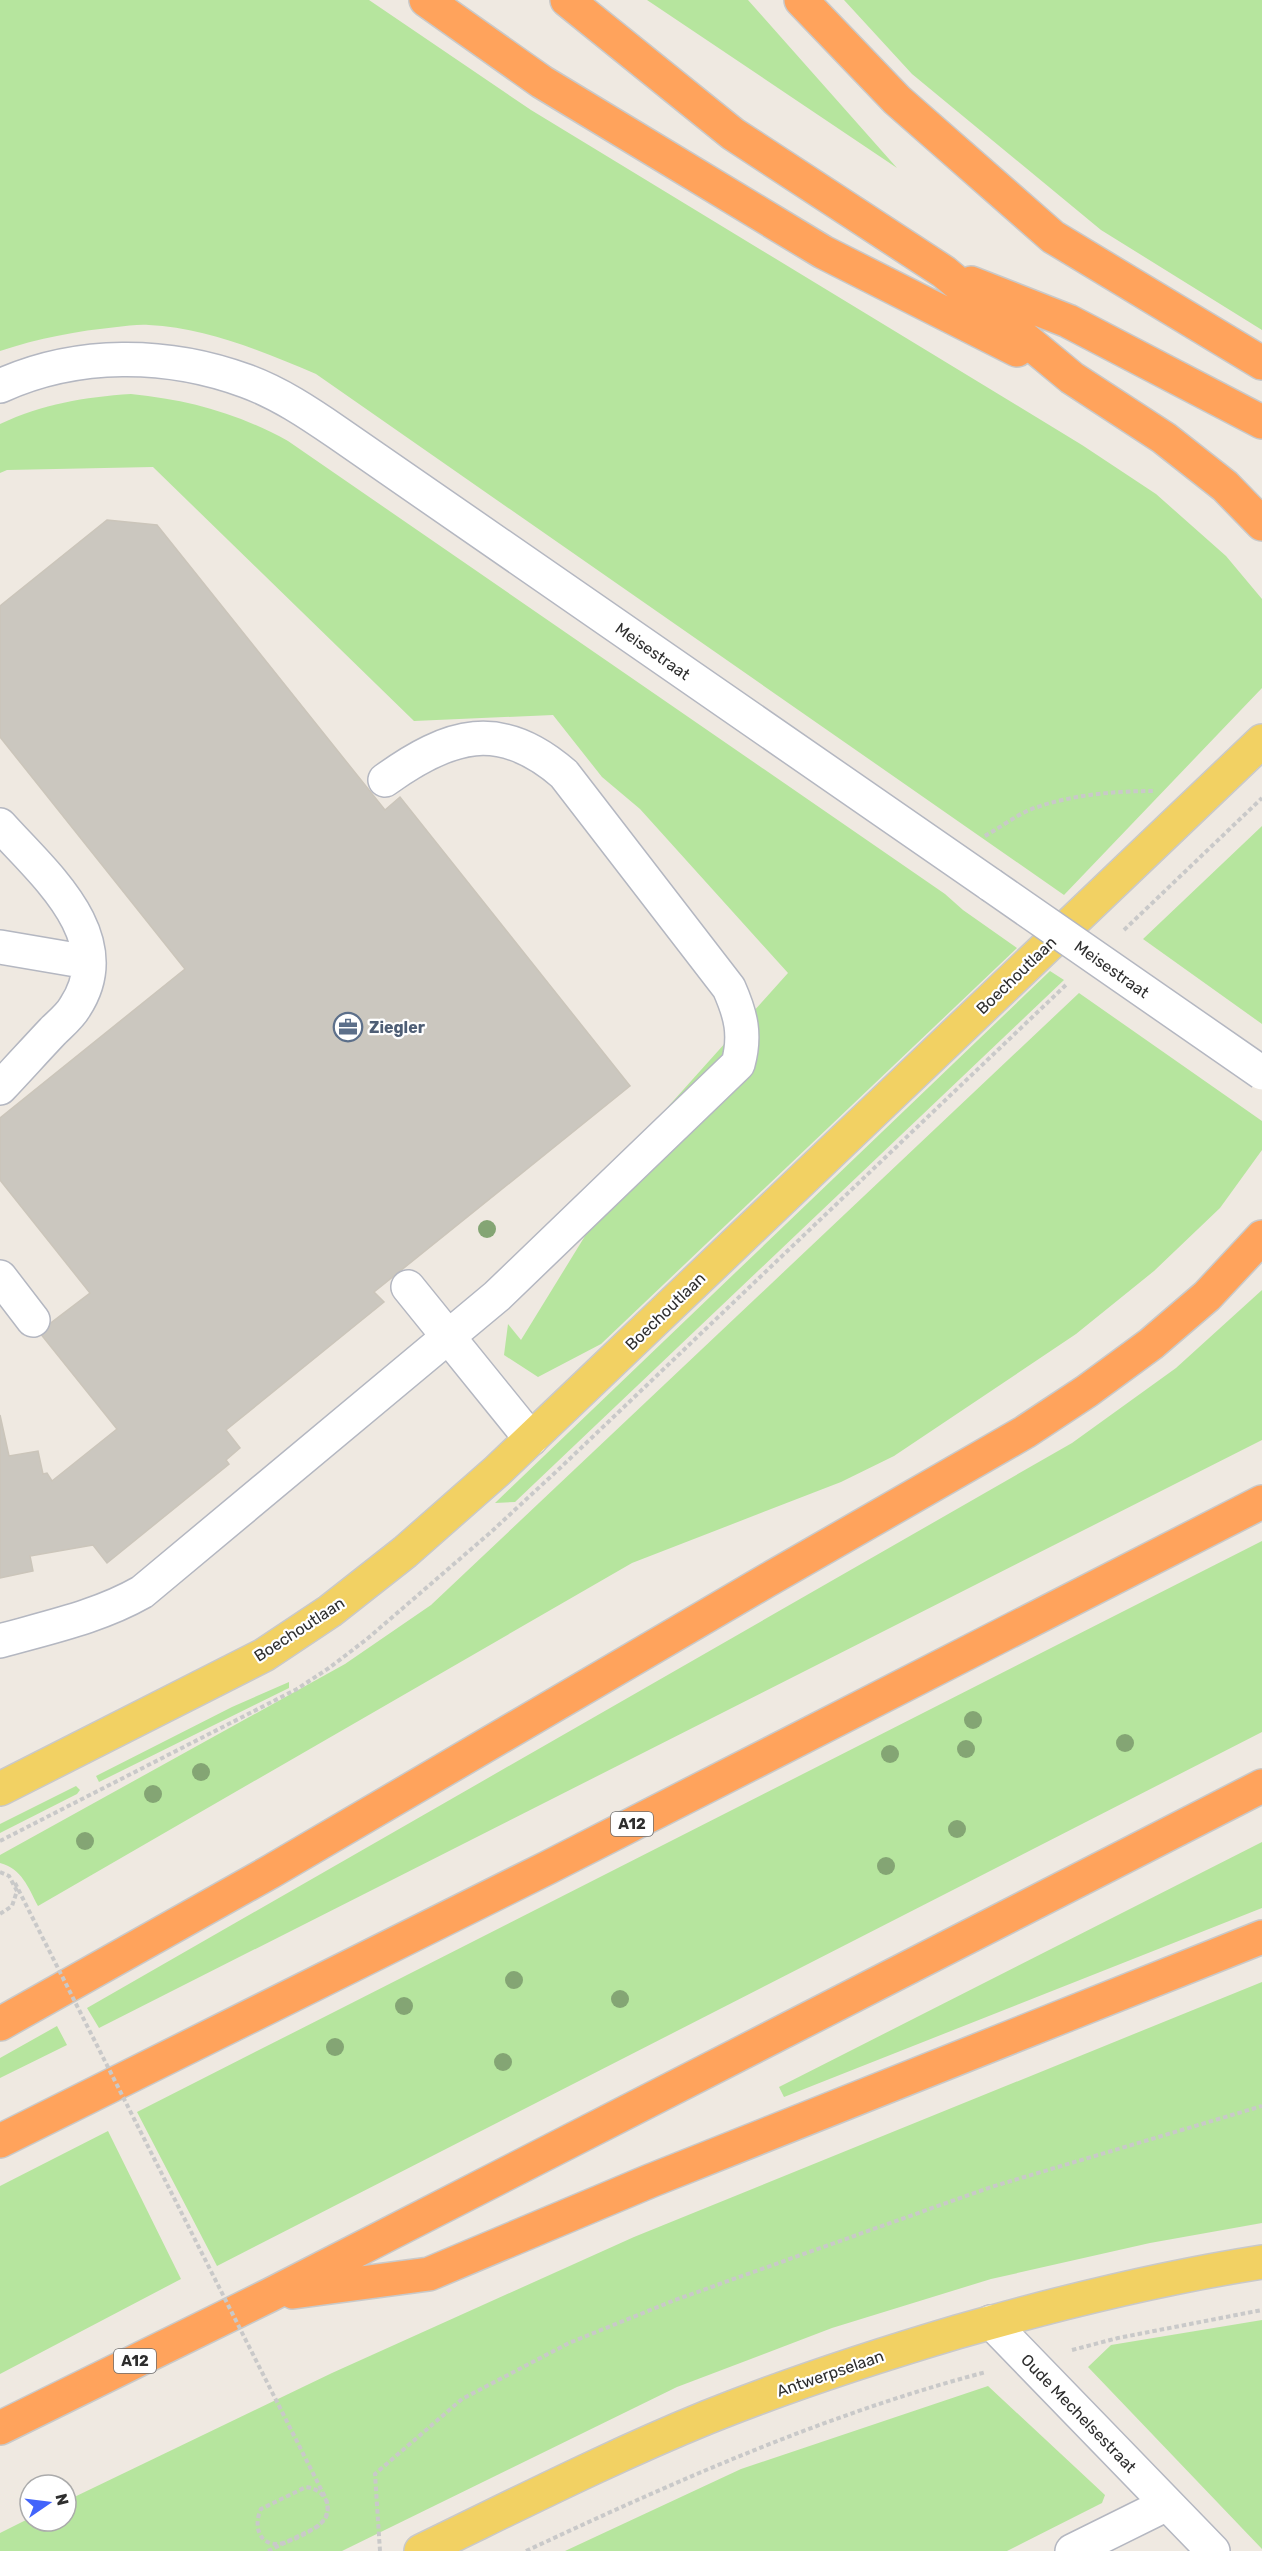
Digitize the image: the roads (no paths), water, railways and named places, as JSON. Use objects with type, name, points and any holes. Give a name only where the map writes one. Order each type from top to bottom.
[{"type":"highway","points":[[426,0],[542,82],[823,252],[1072,378],[1164,438],[1224,486],[1262,524]]},
{"type":"highway","points":[[567,0],[733,134],[944,272],[1072,378]]},
{"type":"highway","points":[[801,0],[897,100],[1053,237],[1262,363]]},
{"type":"highway","points":[[944,272],[1068,321],[1262,422]]},
{"type":"highway","points":[[0,2024],[270,1872],[1025,1432],[1087,1391],[1151,1344],[1207,1296],[1262,1238]]},
{"type":"highway","name":"A12","points":[[0,2141],[557,1862],[1262,1502]]},
{"type":"highway","name":"A12","points":[[0,2428],[270,2295],[1262,1786]]},
{"type":"highway","points":[[270,2295],[429,2274],[650,2181],[1262,1937]]},
{"type":"main road","name":"Boechoutlaan","points":[[0,1789],[264,1655],[320,1617],[405,1552],[531,1439],[1262,741]]},
{"type":"main road","name":"Antwerpselaan","points":[[421,2551],[551,2487],[708,2417],[865,2359],[991,2322],[1148,2283],[1262,2262]]},
{"type":"street","name":"Meisestraat","points":[[0,386],[67,365],[119,359],[148,360],[209,370],[247,382],[282,398],[338,433],[1262,1074]]},
{"type":"street","points":[[0,1641],[93,1615],[142,1592],[497,1296],[738,1064],[743,1030],[739,1009],[729,988],[564,774],[545,758],[524,746],[503,740],[459,740],[437,747],[410,762],[385,780]]},
{"type":"street","points":[[0,825],[67,900],[82,925],[89,952],[86,981],[75,1007],[0,1088]]},
{"type":"street","points":[[8,948],[88,962]]},
{"type":"street","points":[[0,1277],[33,1320]]},
{"type":"street","points":[[408,1287],[531,1439]]},
{"type":"street","name":"Oude Mechelsestraat","points":[[991,2322],[1213,2551]]},
{"type":"street","points":[[1072,2551],[1167,2504]]},
{"type":"place","name":"Ziegler","points":[[348,1027]]}]
